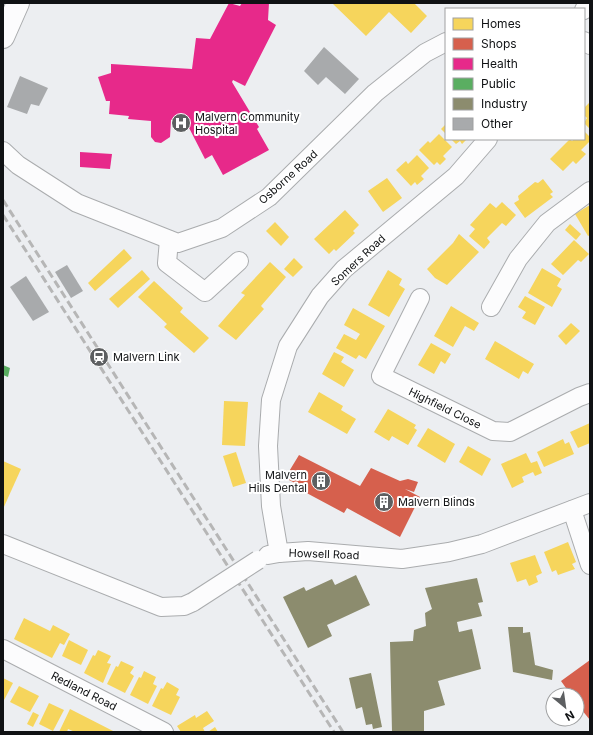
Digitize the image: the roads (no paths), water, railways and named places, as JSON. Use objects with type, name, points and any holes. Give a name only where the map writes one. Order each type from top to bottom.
[{"type":"highway","points":[[3,37],[18,3]]},
{"type":"street","name":"Osborne Road","points":[[3,152],[18,165],[77,203],[178,243],[222,228],[269,197],[375,93],[425,53],[445,43]]},
{"type":"street","name":"Somers Road","points":[[279,553],[271,506],[268,446],[271,400],[288,346],[320,296],[344,269],[456,176],[487,140]]},
{"type":"street","points":[[491,307],[518,259],[547,223],[590,191]]},
{"type":"street","points":[[169,240],[167,263],[205,292],[239,261]]},
{"type":"street","name":"Highfield Close","points":[[420,298],[381,376],[493,431],[510,432],[579,397],[590,393]]},
{"type":"street","name":"Howsell Road","points":[[3,544],[161,607],[184,606],[193,602],[265,556],[279,553],[308,551],[402,559],[482,544],[590,503]]},
{"type":"street","points":[[572,510],[590,565]]},
{"type":"street","name":"Redland Road","points":[[3,650],[164,732]]},
{"type":"railway","points":[[3,200],[343,732]]},
{"type":"railway","points":[[3,215],[334,732]]},
{"type":"place","name":"Malvern Community Hospital","points":[[181,123]]},
{"type":"place","name":"Malvern Link","points":[[99,357]]},
{"type":"place","name":"Malvern Hills Dental","points":[[321,481]]},
{"type":"place","name":"Malvern Blinds","points":[[384,502]]}]
